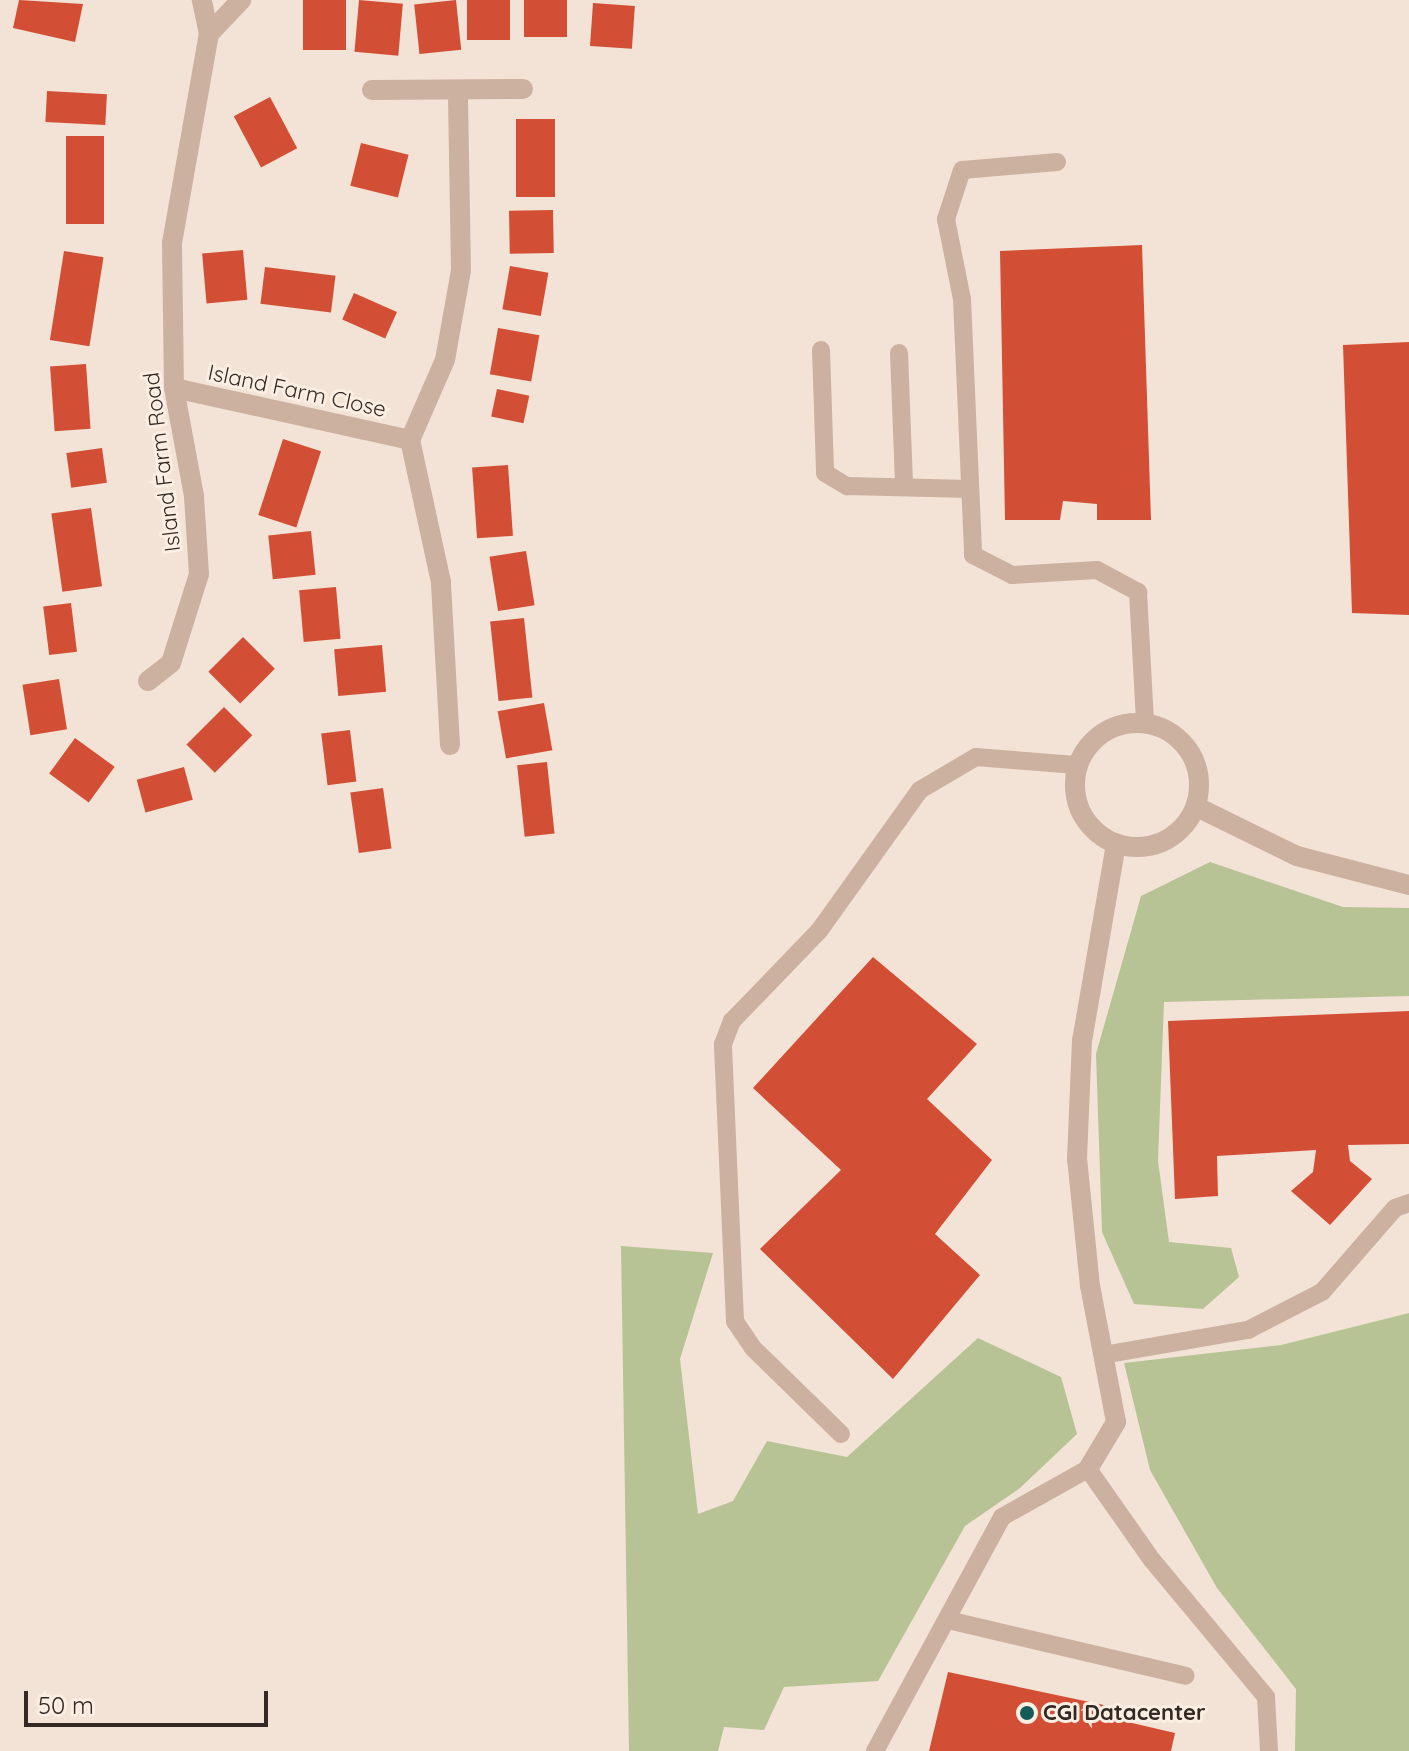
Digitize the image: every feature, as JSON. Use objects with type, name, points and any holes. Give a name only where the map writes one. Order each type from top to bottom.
[{"type":"street","name":"Island Farm Road","points":[[148,681],[171,663],[199,574],[194,496],[174,388],[172,243],[209,34],[202,0]]},
{"type":"street","points":[[209,34],[241,0]]},
{"type":"street","points":[[372,90],[458,92],[523,89]]},
{"type":"street","name":"Island Farm Close","points":[[450,745],[441,582],[410,440],[445,360],[461,270],[458,92]]},
{"type":"street","name":"Island Farm Close","points":[[174,388],[410,440]]},
{"type":"street","points":[[1145,723],[1186,741],[1199,772],[1199,808],[1174,835],[1147,845],[1116,844],[1087,827],[1075,798],[1076,765],[1103,731],[1145,723]]},
{"type":"street","points":[[1199,808],[1297,856],[1409,885]]},
{"type":"street","points":[[1088,1469],[1116,1422],[1103,1355],[1077,1159],[1082,1041],[1116,844]]},
{"type":"lane","points":[[1057,162],[962,170],[946,219],[962,299],[973,555],[1012,575],[1097,570],[1138,592],[1145,723]]},
{"type":"lane","points":[[821,350],[825,473],[847,486],[970,489]]},
{"type":"lane","points":[[899,353],[904,486]]},
{"type":"lane","points":[[841,1434],[753,1348],[735,1321],[723,1044],[732,1021],[819,931],[920,790],[976,757],[1076,765]]},
{"type":"lane","points":[[1103,1355],[1248,1330],[1322,1292],[1395,1208],[1409,1203]]},
{"type":"lane","points":[[875,1751],[1002,1517],[1088,1469],[1152,1560],[1266,1697],[1269,1751]]},
{"type":"lane","points":[[948,1620],[1186,1676]]},
{"type":"green space","points":[[1210,862],[1343,907],[1409,908],[1409,996],[1164,1002],[1158,1161],[1169,1242],[1231,1248],[1239,1277],[1203,1309],[1134,1304],[1102,1232],[1096,1054],[1141,896]]},
{"type":"green space","points":[[621,1246],[713,1253],[680,1359],[698,1514],[733,1501],[767,1441],[847,1457],[978,1338],[1061,1377],[1077,1434],[1020,1488],[965,1526],[878,1681],[784,1687],[764,1730],[724,1727],[718,1751],[629,1751]]},
{"type":"green space","points":[[1409,1313],[1409,1751],[1295,1751],[1296,1689],[1217,1588],[1150,1470],[1124,1363],[1281,1345]]},
{"type":"building","points":[[19,0],[83,4],[75,42],[13,28]]},
{"type":"building","points":[[303,0],[346,0],[346,50],[303,50]]},
{"type":"building","points":[[359,0],[403,4],[398,56],[354,52]]},
{"type":"building","points":[[456,0],[461,50],[419,54],[414,4]]},
{"type":"building","points":[[467,0],[510,0],[510,40],[467,40]]},
{"type":"building","points":[[524,0],[567,0],[567,37],[524,37]]},
{"type":"building","points":[[593,3],[635,6],[632,49],[590,46]]},
{"type":"building","points":[[47,91],[107,94],[105,125],[45,122]]},
{"type":"building","points":[[270,97],[297,148],[261,167],[234,116]]},
{"type":"building","points":[[516,119],[555,119],[555,197],[516,197]]},
{"type":"building","points":[[66,136],[104,136],[104,224],[66,224]]},
{"type":"building","points":[[361,143],[409,155],[398,198],[350,186]]},
{"type":"building","points":[[553,210],[554,253],[510,254],[509,211]]},
{"type":"building","points":[[1142,245],[1151,520],[1097,520],[1097,504],[1063,501],[1060,520],[1005,520],[1000,251]]},
{"type":"building","points":[[243,250],[247,300],[207,303],[202,254]]},
{"type":"building","points":[[64,251],[104,257],[89,346],[50,340]]},
{"type":"building","points":[[510,266],[548,273],[541,316],[502,309]]},
{"type":"building","points":[[265,267],[335,276],[331,312],[260,304]]},
{"type":"building","points":[[354,293],[397,312],[385,339],[342,319]]},
{"type":"building","points":[[498,328],[539,335],[531,382],[490,374]]},
{"type":"building","points":[[1409,342],[1409,615],[1352,613],[1343,345]]},
{"type":"building","points":[[86,364],[91,429],[55,431],[50,367]]},
{"type":"building","points":[[497,389],[529,396],[523,423],[491,416]]},
{"type":"building","points":[[283,439],[321,451],[296,527],[258,515]]},
{"type":"building","points":[[102,448],[107,483],[71,488],[66,453]]},
{"type":"building","points":[[508,465],[513,536],[477,538],[472,468]]},
{"type":"building","points":[[91,508],[102,586],[62,592],[51,514]]},
{"type":"building","points":[[311,531],[316,575],[273,579],[268,535]]},
{"type":"building","points":[[526,551],[535,605],[498,611],[489,557]]},
{"type":"building","points":[[336,587],[341,639],[304,642],[299,590]]},
{"type":"building","points":[[71,603],[77,652],[49,655],[43,606]]},
{"type":"building","points":[[524,618],[532,698],[499,701],[490,622]]},
{"type":"building","points":[[243,637],[275,669],[240,703],[208,672]]},
{"type":"building","points":[[382,645],[386,692],[338,696],[334,649]]},
{"type":"building","points":[[59,679],[67,729],[30,735],[22,685]]},
{"type":"building","points":[[544,703],[552,750],[506,758],[498,711]]},
{"type":"building","points":[[224,707],[252,735],[215,773],[187,744]]},
{"type":"building","points":[[350,730],[356,782],[328,785],[321,734]]},
{"type":"building","points":[[75,738],[115,767],[89,802],[49,774]]},
{"type":"building","points":[[547,762],[555,834],[525,837],[517,765]]},
{"type":"building","points":[[184,767],[193,800],[145,813],[137,780]]},
{"type":"building","points":[[383,788],[391,848],[359,853],[350,793]]},
{"type":"building","points":[[873,957],[977,1044],[927,1099],[992,1160],[935,1234],[980,1275],[893,1379],[760,1249],[841,1170],[753,1088]]},
{"type":"building","points":[[1409,1011],[1409,1144],[1348,1145],[1350,1161],[1372,1179],[1330,1225],[1291,1191],[1313,1172],[1316,1150],[1217,1156],[1218,1196],[1175,1199],[1168,1021]]},
{"type":"building","name":"CGI Datacenter","points":[[948,1672],[1118,1708],[1115,1719],[1175,1733],[1171,1751],[929,1751]]},
{"type":"place","name":"CGI Datacenter","points":[[1027,1713]]}]
